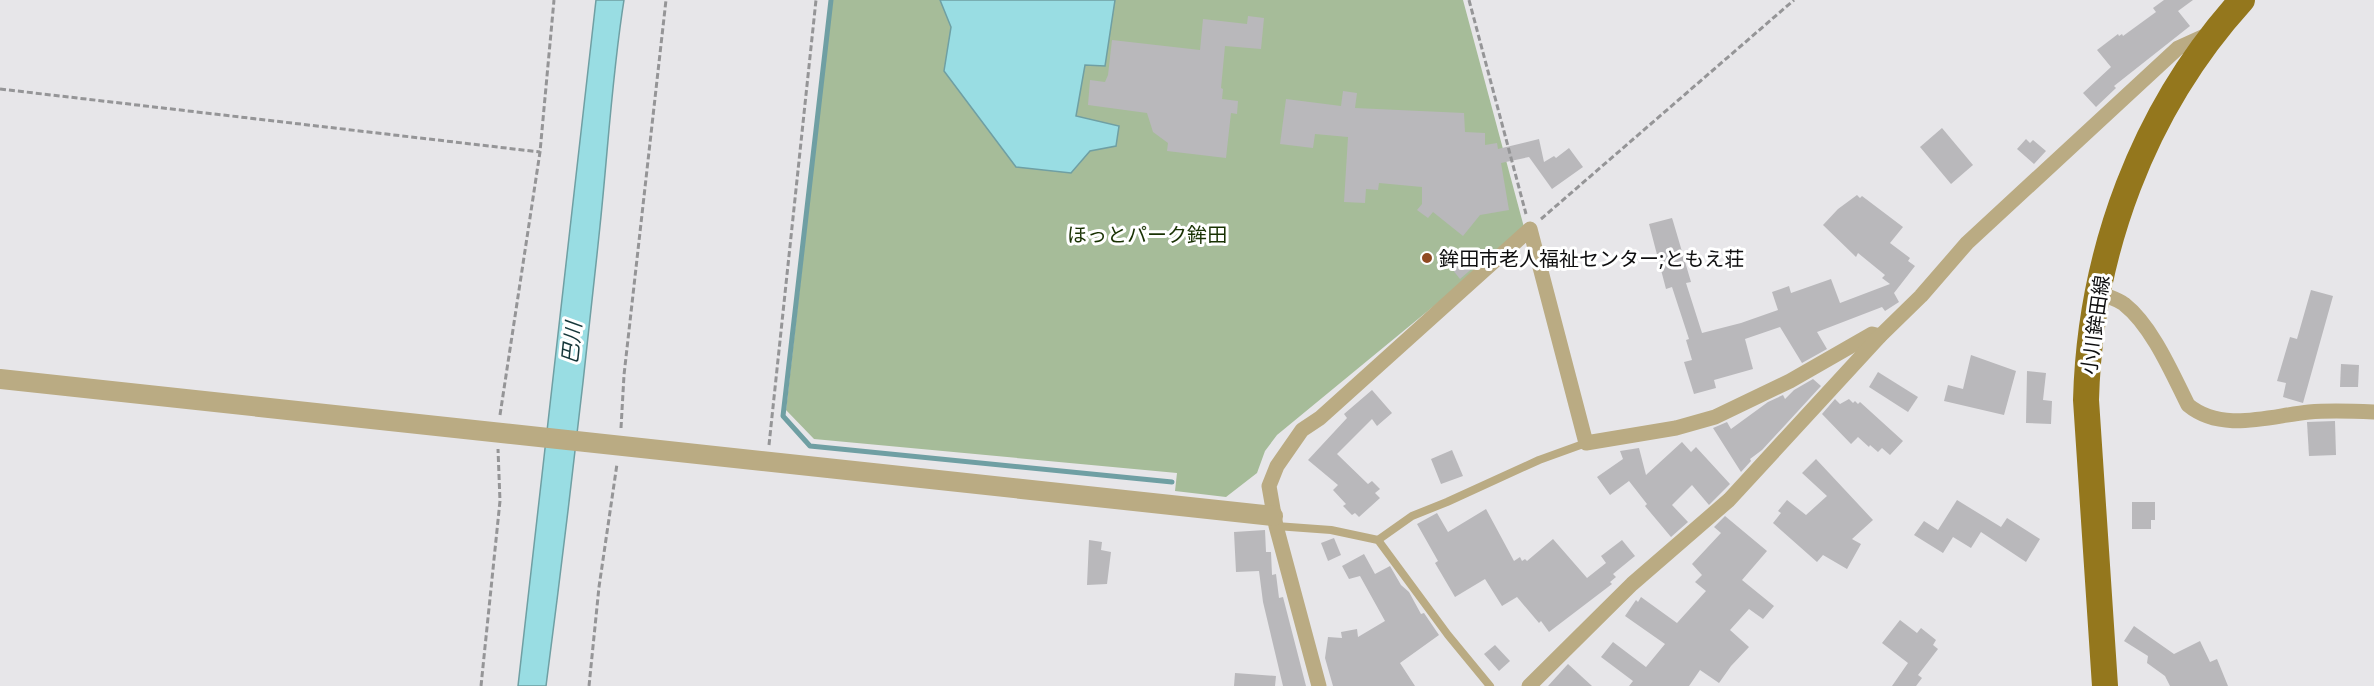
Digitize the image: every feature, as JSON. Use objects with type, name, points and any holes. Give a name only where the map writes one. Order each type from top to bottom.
[{"type":"main road","name":"小川鉾田線","points":[[2105,686],[2086,400],[2087,367],[2098,292],[2118,216],[2138,162],[2173,91],[2216,31],[2242,0]]},
{"type":"street","points":[[1529,686],[1632,584],[1729,500],[1880,336],[1922,296],[1967,243],[2178,48],[2216,31]]},
{"type":"street","points":[[1319,686],[1274,521],[1269,486],[1277,466],[1302,430],[1320,418],[1530,229],[1586,443],[1676,428],[1715,417],[1790,381],[1872,334],[1880,336]]},
{"type":"street","points":[[2098,292],[2123,303],[2148,331],[2188,405],[2196,412],[2224,421],[2311,411],[2374,412]]},
{"type":"street","points":[[0,379],[768,461],[1274,521]]},
{"type":"lane","points":[[1378,540],[1412,516],[1539,460],[1586,443]]},
{"type":"lane","points":[[1274,521],[1378,540],[1448,635],[1490,686]]},
{"type":"path","points":[[481,686],[500,501],[503,432],[540,152],[554,0]]},
{"type":"path","points":[[589,686],[599,587],[620,446],[624,375],[666,0]]},
{"type":"path","points":[[768,461],[816,0]]},
{"type":"path","points":[[1469,0],[1530,229],[1794,0]]},
{"type":"path","points":[[0,89],[540,152]]},
{"type":"green space","name":"ほっとパーク鉾田","points":[[832,0],[1463,0],[1525,231],[1277,435],[1265,451],[1257,473],[1226,497],[1175,491],[1177,473],[814,439],[786,410]]},
{"type":"water","name":"巴川","points":[[596,0],[624,0],[613,84],[581,398],[546,686],[518,686]]},
{"type":"water","points":[[940,0],[1115,0],[1105,66],[1085,65],[1076,116],[1119,126],[1116,146],[1090,151],[1071,173],[1016,167],[944,71],[951,27]]},
{"type":"building","points":[[2164,0],[2193,0],[2178,11],[2190,26],[2114,86],[2116,88],[2096,107],[2083,93],[2111,67],[2097,50],[2118,34],[2123,36],[2156,12],[2153,8]]},
{"type":"building","name":"ほっとパーク鉾田","points":[[1248,16],[1264,18],[1261,49],[1225,46],[1222,99],[1238,101],[1237,114],[1231,113],[1226,158],[1167,151],[1168,143],[1153,132],[1147,113],[1088,105],[1090,80],[1105,82],[1108,75],[1112,40],[1200,50],[1203,19],[1247,24]]},
{"type":"building","points":[[1343,91],[1357,93],[1355,108],[1464,113],[1465,132],[1485,133],[1485,145],[1497,143],[1498,149],[1539,139],[1544,162],[1554,156],[1556,158],[1569,148],[1583,167],[1552,189],[1529,157],[1501,163],[1509,210],[1480,215],[1463,236],[1433,212],[1428,218],[1417,210],[1422,204],[1422,187],[1379,183],[1378,190],[1366,189],[1365,203],[1344,202],[1348,137],[1315,134],[1313,148],[1280,144],[1286,99],[1341,106]]},
{"type":"building","points":[[1942,128],[1973,165],[1951,184],[1920,147]]},
{"type":"building","points":[[2026,139],[2030,143],[2033,140],[2046,151],[2034,164],[2017,149]]},
{"type":"building","points":[[1857,195],[1860,198],[1862,196],[1903,227],[1890,243],[1910,258],[1908,261],[1915,266],[1894,293],[1899,302],[1885,311],[1882,307],[1817,332],[1827,349],[1802,363],[1780,327],[1745,339],[1753,369],[1714,380],[1716,388],[1694,394],[1684,362],[1692,360],[1686,340],[1689,339],[1672,287],[1666,289],[1649,224],[1672,218],[1691,282],[1686,283],[1702,333],[1778,310],[1772,292],[1789,286],[1791,293],[1831,279],[1840,303],[1890,284],[1882,278],[1885,275],[1858,253],[1856,257],[1823,225],[1838,209]]},
{"type":"building","points":[[1467,256],[1475,266],[1460,279],[1452,269]]},
{"type":"building","points":[[2311,290],[2333,296],[2303,403],[2283,397],[2286,383],[2277,381],[2290,337],[2297,339]]},
{"type":"building","points":[[1971,355],[2016,371],[2004,415],[1944,401],[1948,385],[1963,389]]},
{"type":"building","points":[[2341,364],[2359,365],[2358,387],[2340,387]]},
{"type":"building","points":[[2027,371],[2046,373],[2043,400],[2052,401],[2051,424],[2026,423]]},
{"type":"building","points":[[1878,372],[1918,397],[1908,412],[1869,387]]},
{"type":"building","points":[[1813,379],[1821,386],[1762,450],[1750,459],[1751,461],[1741,472],[1713,428],[1727,422],[1731,429],[1768,402],[1783,395],[1785,399],[1794,390]]},
{"type":"building","points":[[1372,390],[1392,413],[1377,426],[1372,419],[1337,454],[1368,484],[1372,481],[1380,489],[1375,493],[1380,498],[1359,517],[1355,513],[1352,515],[1343,506],[1346,504],[1333,490],[1338,485],[1308,460],[1347,418],[1344,414]]},
{"type":"building","points":[[1835,399],[1840,404],[1849,399],[1853,403],[1860,402],[1903,441],[1890,455],[1882,448],[1878,452],[1870,445],[1869,447],[1858,437],[1851,444],[1822,414]]},
{"type":"building","points":[[2335,421],[2336,455],[2309,456],[2307,422]]},
{"type":"building","points":[[1682,442],[1691,452],[1696,447],[1730,484],[1709,505],[1692,485],[1672,505],[1688,522],[1671,537],[1645,506],[1647,504],[1629,481],[1610,495],[1597,477],[1623,459],[1620,451],[1639,448],[1646,475]]},
{"type":"building","points":[[1452,450],[1463,476],[1441,484],[1431,459]]},
{"type":"building","points":[[1816,459],[1873,520],[1852,539],[1861,544],[1847,569],[1823,555],[1817,562],[1773,523],[1781,513],[1778,511],[1787,500],[1806,515],[1827,496],[1802,473]]},
{"type":"building","points":[[1957,500],[2001,527],[2007,518],[2040,539],[2026,562],[1981,532],[1971,548],[1953,537],[1943,553],[1914,535],[1924,521],[1938,530]]},
{"type":"building","points":[[2132,502],[2155,502],[2155,520],[2151,520],[2151,529],[2132,529]]},
{"type":"building","points":[[1486,509],[1514,561],[1520,557],[1522,561],[1525,559],[1527,561],[1553,539],[1587,578],[1606,563],[1601,556],[1622,540],[1635,556],[1613,574],[1616,577],[1610,582],[1612,584],[1549,632],[1517,597],[1502,606],[1485,579],[1455,597],[1435,563],[1438,561],[1417,524],[1437,513],[1448,532]]},
{"type":"building","points":[[1725,516],[1767,551],[1742,580],[1774,606],[1763,619],[1749,609],[1730,630],[1749,647],[1719,683],[1700,670],[1689,686],[1629,686],[1633,681],[1601,657],[1613,642],[1646,667],[1665,644],[1625,616],[1636,600],[1638,602],[1641,597],[1677,623],[1706,591],[1695,582],[1702,575],[1692,564],[1721,533],[1714,527]]},
{"type":"building","points":[[1265,530],[1266,552],[1271,552],[1272,575],[1276,574],[1279,598],[1283,597],[1306,686],[1283,686],[1263,602],[1259,571],[1236,572],[1234,532]]},
{"type":"building","points":[[1334,538],[1341,555],[1328,561],[1321,543]]},
{"type":"building","points":[[1089,540],[1102,542],[1101,550],[1111,552],[1107,584],[1087,585]]},
{"type":"building","points":[[1364,554],[1375,574],[1390,566],[1401,585],[1409,592],[1421,614],[1424,613],[1439,635],[1400,663],[1415,686],[1333,686],[1325,658],[1328,637],[1342,638],[1341,632],[1357,629],[1358,637],[1385,621],[1360,576],[1349,579],[1342,566]]},
{"type":"building","points":[[1900,620],[1917,633],[1921,628],[1936,640],[1933,645],[1938,649],[1918,675],[1922,678],[1916,686],[1892,686],[1908,663],[1882,643]]},
{"type":"building","points":[[2134,626],[2174,654],[2200,641],[2210,662],[2217,659],[2228,686],[2170,686],[2165,676],[2147,663],[2148,656],[2124,641]]},
{"type":"building","points":[[1495,645],[1510,661],[1499,671],[1484,654]]},
{"type":"building","points":[[1568,664],[1592,686],[1548,686]]},
{"type":"building","points":[[1235,673],[1276,676],[1275,686],[1234,686]]},
{"type":"waterway","points":[[831,0],[783,416],[810,446],[1172,482]]},
{"type":"place","name":"鉾田市老人福祉センター;ともえ荘","points":[[1427,258]]}]
